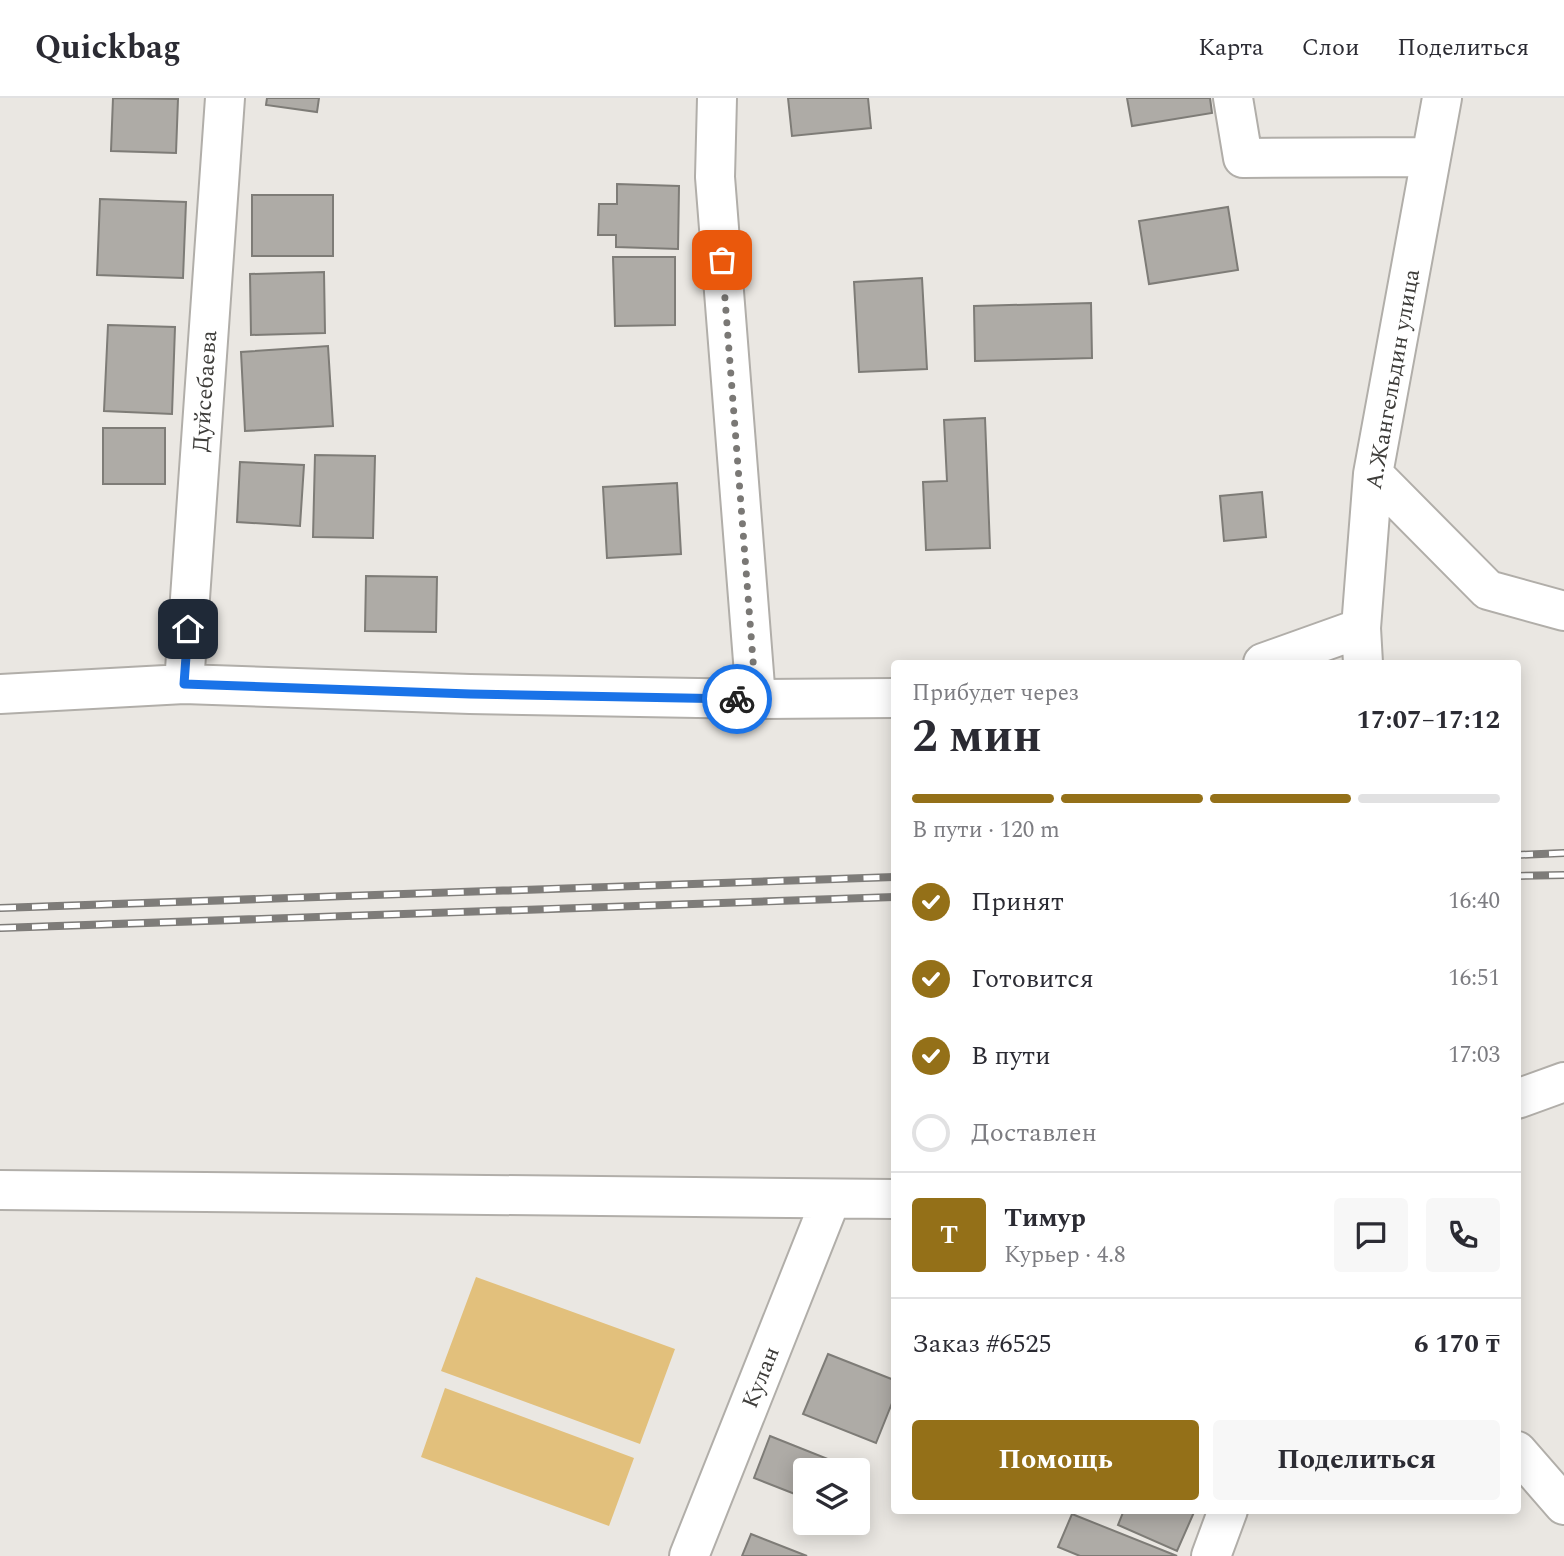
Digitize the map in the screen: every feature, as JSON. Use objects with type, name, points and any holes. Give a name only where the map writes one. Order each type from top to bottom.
[{"type":"street","name":"Дуйсебаева","points":[[184,684],[225,98]]},
{"type":"street","points":[[717,98],[715,177],[756,699]]},
{"type":"street","points":[[1233,98],[1243,158],[1431,157]]},
{"type":"street","name":"А.Жангельдин улица","points":[[1362,645],[1373,474],[1442,98]]},
{"type":"street","points":[[1373,474],[1489,590],[1564,611]]},
{"type":"street","points":[[1280,660],[1362,645]]},
{"type":"street","points":[[0,694],[184,684],[456,694],[756,699],[891,698]]},
{"type":"street","points":[[1521,1098],[1564,1082]]},
{"type":"street","points":[[0,1189],[891,1199]]},
{"type":"street","name":"Кулан","points":[[689,1556],[831,1199]]},
{"type":"street","points":[[1521,1456],[1564,1505]]},
{"type":"street","points":[[1211,1556],[1227,1514]]},
{"type":"shaded area","points":[[476,1277],[675,1349],[640,1444],[441,1371]]},
{"type":"shaded area","points":[[445,1388],[634,1458],[609,1526],[421,1457]]},
{"type":"building","points":[[113,98],[178,99],[176,153],[111,151]]},
{"type":"building","points":[[267,98],[319,98],[317,112],[266,105]]},
{"type":"building","points":[[788,98],[868,98],[871,128],[792,136]]},
{"type":"building","points":[[1127,98],[1210,98],[1212,113],[1132,126]]},
{"type":"building","points":[[617,184],[679,186],[678,249],[616,247],[616,235],[598,235],[599,204],[617,204]]},
{"type":"building","points":[[252,195],[333,195],[333,256],[252,256]]},
{"type":"building","points":[[100,199],[186,202],[183,278],[97,275]]},
{"type":"building","points":[[1228,207],[1238,270],[1149,284],[1139,221]]},
{"type":"building","points":[[613,257],[675,257],[675,325],[615,326]]},
{"type":"building","points":[[324,272],[325,333],[251,335],[250,274]]},
{"type":"building","points":[[922,278],[927,369],[859,372],[854,282]]},
{"type":"building","points":[[1091,303],[1092,358],[975,361],[974,306]]},
{"type":"building","points":[[108,325],[175,327],[172,414],[104,411]]},
{"type":"building","points":[[328,346],[333,426],[245,431],[241,352]]},
{"type":"building","points":[[985,418],[990,548],[926,550],[923,482],[947,481],[944,420]]},
{"type":"building","points":[[103,428],[165,428],[165,484],[103,484]]},
{"type":"building","points":[[315,455],[375,456],[373,538],[313,537]]},
{"type":"building","points":[[240,462],[304,465],[300,526],[237,522]]},
{"type":"building","points":[[677,483],[681,554],[607,558],[603,487]]},
{"type":"building","points":[[1262,492],[1266,537],[1224,541],[1220,496]]},
{"type":"building","points":[[366,576],[437,577],[436,632],[365,631]]},
{"type":"building","points":[[828,1354],[891,1379],[891,1406],[876,1443],[803,1414]]},
{"type":"building","points":[[770,1436],[825,1458],[793,1458],[793,1493],[754,1478]]},
{"type":"building","points":[[1072,1514],[1177,1556],[1080,1556],[1058,1547]]},
{"type":"building","points":[[1122,1514],[1193,1514],[1177,1551],[1118,1525]]},
{"type":"building","points":[[751,1534],[807,1556],[742,1556]]},
{"type":"railway","points":[[1521,855],[1564,853]]},
{"type":"railway","points":[[1521,876],[1564,875]]},
{"type":"railway","points":[[0,908],[891,877]]},
{"type":"railway","points":[[0,928],[891,897]]},
{"type":"way so far","points":[[722,260],[756,699],[737,699]]},
{"type":"route","points":[[188,629],[184,684],[470,694],[737,699]]}]
